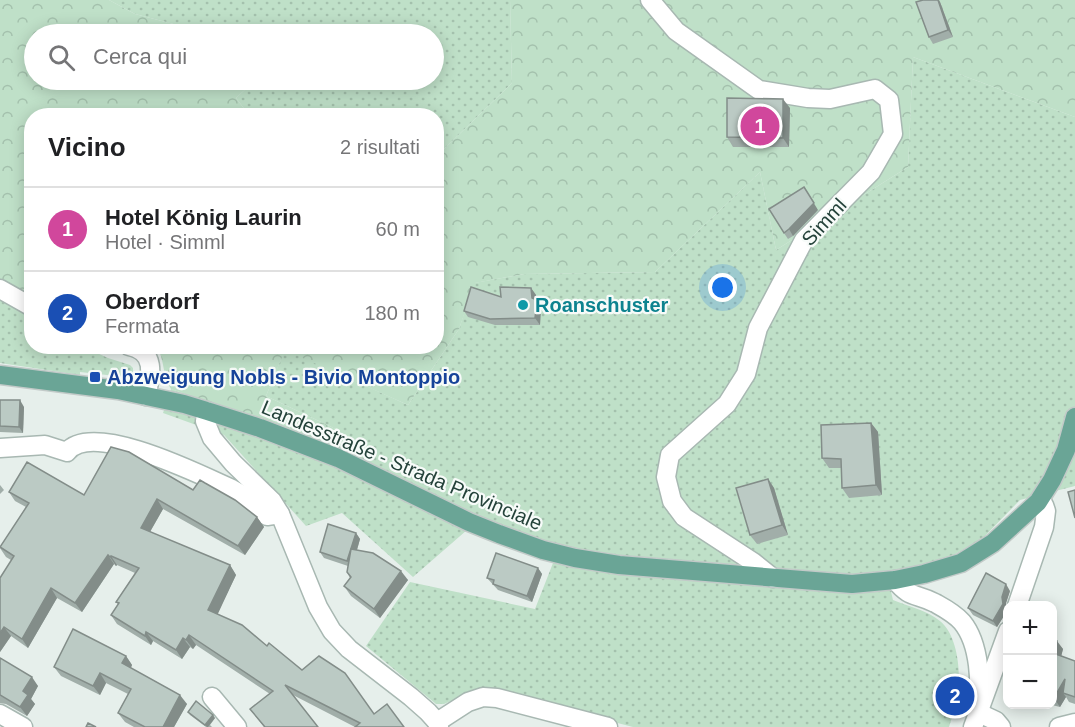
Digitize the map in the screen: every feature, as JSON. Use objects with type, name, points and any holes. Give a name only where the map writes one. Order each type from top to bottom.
[{"type":"main road","name":"Landesstraße - Strada Provinciale","points":[[0,375],[96,387],[207,411],[260,428],[338,458],[469,522],[499,534],[543,550],[575,558],[619,565],[852,584],[895,580],[924,574],[961,563],[993,543],[1038,502],[1052,480],[1066,450],[1075,417]]},
{"type":"street","name":"Simml","points":[[650,0],[676,31],[759,90],[830,99],[875,89],[889,100],[893,134],[871,172],[804,240],[758,328],[746,374],[727,404],[670,455],[666,477],[672,501],[684,517],[753,562],[773,578]]},
{"type":"street","points":[[0,289],[24,302]]},
{"type":"street","points":[[145,354],[150,364],[146,396]]},
{"type":"street","points":[[207,411],[205,421],[212,438],[233,463],[272,501],[280,513],[318,607],[332,631],[349,650],[411,697],[438,725],[468,702],[483,698],[497,698],[608,727]]},
{"type":"street","points":[[0,448],[45,444],[67,452],[75,445],[88,442],[125,447],[177,464],[232,489],[267,516],[280,513]]},
{"type":"street","points":[[1019,601],[1044,527],[1046,511],[1044,505],[1038,502]]},
{"type":"street","points":[[895,580],[902,589],[932,601],[963,623],[978,666],[976,720]]},
{"type":"street","points":[[976,720],[1003,646]]},
{"type":"street","points":[[212,697],[237,727]]},
{"type":"street","points":[[0,714],[23,727]]},
{"type":"street","points":[[976,720],[996,721],[1000,727]]},
{"type":"street","points":[[1059,727],[1075,723]]},
{"type":"green space","points":[[0,0],[109,0],[135,14],[174,24],[24,24],[24,90],[245,90],[236,98],[244,108],[24,108],[24,292],[0,279]]},
{"type":"green space","points":[[109,0],[510,0],[512,83],[444,149],[444,108],[244,108],[236,98],[245,90],[444,90],[444,24],[174,24],[135,14]]},
{"type":"green space","points":[[510,0],[1075,0],[1075,117],[913,57],[908,167],[776,250],[760,172],[655,272],[524,274],[475,283],[459,329],[444,351],[444,149],[512,83]]},
{"type":"green space","points":[[913,57],[1075,117],[1075,486],[1020,500],[983,538],[945,560],[887,575],[893,600],[935,617],[947,628],[952,638],[958,660],[959,684],[956,705],[949,727],[633,727],[497,692],[476,690],[444,704],[436,704],[366,646],[410,582],[535,609],[553,563],[467,530],[413,577],[342,513],[306,526],[224,435],[163,413],[171,389],[329,443],[338,430],[266,396],[283,354],[296,354],[408,405],[459,329],[474,283],[524,274],[655,272],[760,172],[776,250],[908,167]]},
{"type":"green space","points":[[0,299],[24,312],[24,354],[99,354],[130,365],[133,373],[125,377],[80,372],[80,375],[0,363]]},
{"type":"green space","points":[[160,354],[283,354],[266,396],[338,430],[329,444],[171,389]]},
{"type":"green space","points":[[294,354],[442,354],[408,405]]},
{"type":"building","points":[[938,0],[948,30],[929,37],[916,2]]},
{"type":"building","points":[[727,98],[783,99],[783,138],[727,137]]},
{"type":"building","points":[[804,187],[814,203],[784,233],[769,209]]},
{"type":"building","points":[[471,287],[501,297],[500,287],[531,288],[532,298],[537,300],[535,318],[490,319],[464,311]]},
{"type":"building","points":[[0,400],[20,400],[19,427],[0,426]]},
{"type":"building","points":[[871,423],[876,485],[842,488],[841,459],[822,458],[821,425]]},
{"type":"building","points":[[111,447],[129,452],[193,490],[200,480],[235,500],[257,517],[238,546],[157,499],[141,528],[230,565],[208,610],[242,625],[267,646],[269,643],[302,670],[319,656],[345,673],[374,714],[387,704],[404,727],[355,727],[360,723],[285,685],[318,727],[265,727],[250,709],[273,691],[189,635],[186,640],[183,638],[176,650],[146,632],[145,636],[111,615],[119,603],[116,602],[139,568],[108,555],[75,603],[51,588],[22,639],[4,627],[0,633],[0,578],[14,556],[0,547],[29,503],[9,492],[27,462],[84,495]]},
{"type":"building","points":[[768,479],[782,525],[750,535],[736,488]]},
{"type":"building","points":[[1075,490],[1075,518],[1068,492]]},
{"type":"building","points":[[328,524],[356,533],[347,561],[320,552]]},
{"type":"building","points":[[351,549],[373,553],[401,571],[374,609],[344,586],[351,577],[347,572]]},
{"type":"building","points":[[496,553],[538,568],[527,596],[493,584],[494,580],[487,578]]},
{"type":"building","points":[[986,573],[1006,584],[1002,597],[1003,604],[993,621],[968,608]]},
{"type":"building","points":[[73,629],[126,656],[122,663],[180,695],[163,727],[145,727],[118,713],[131,689],[100,673],[93,686],[54,667]]},
{"type":"building","points":[[1057,654],[1075,661],[1075,697],[1063,693],[1065,679],[1057,693]]},
{"type":"building","points":[[0,658],[32,677],[23,691],[28,695],[20,707],[0,695]]},
{"type":"building","points":[[196,701],[213,715],[205,725],[188,712]]},
{"type":"place","name":"Hotel König Laurin","points":[[760,126]]},
{"type":"place","name":"Roanschuster","points":[[523,305]]},
{"type":"place","name":"Abzweigung Nobls - Bivio Montoppio","points":[[95,377]]},
{"type":"place","name":"Oberdorf","points":[[955,696]]}]
